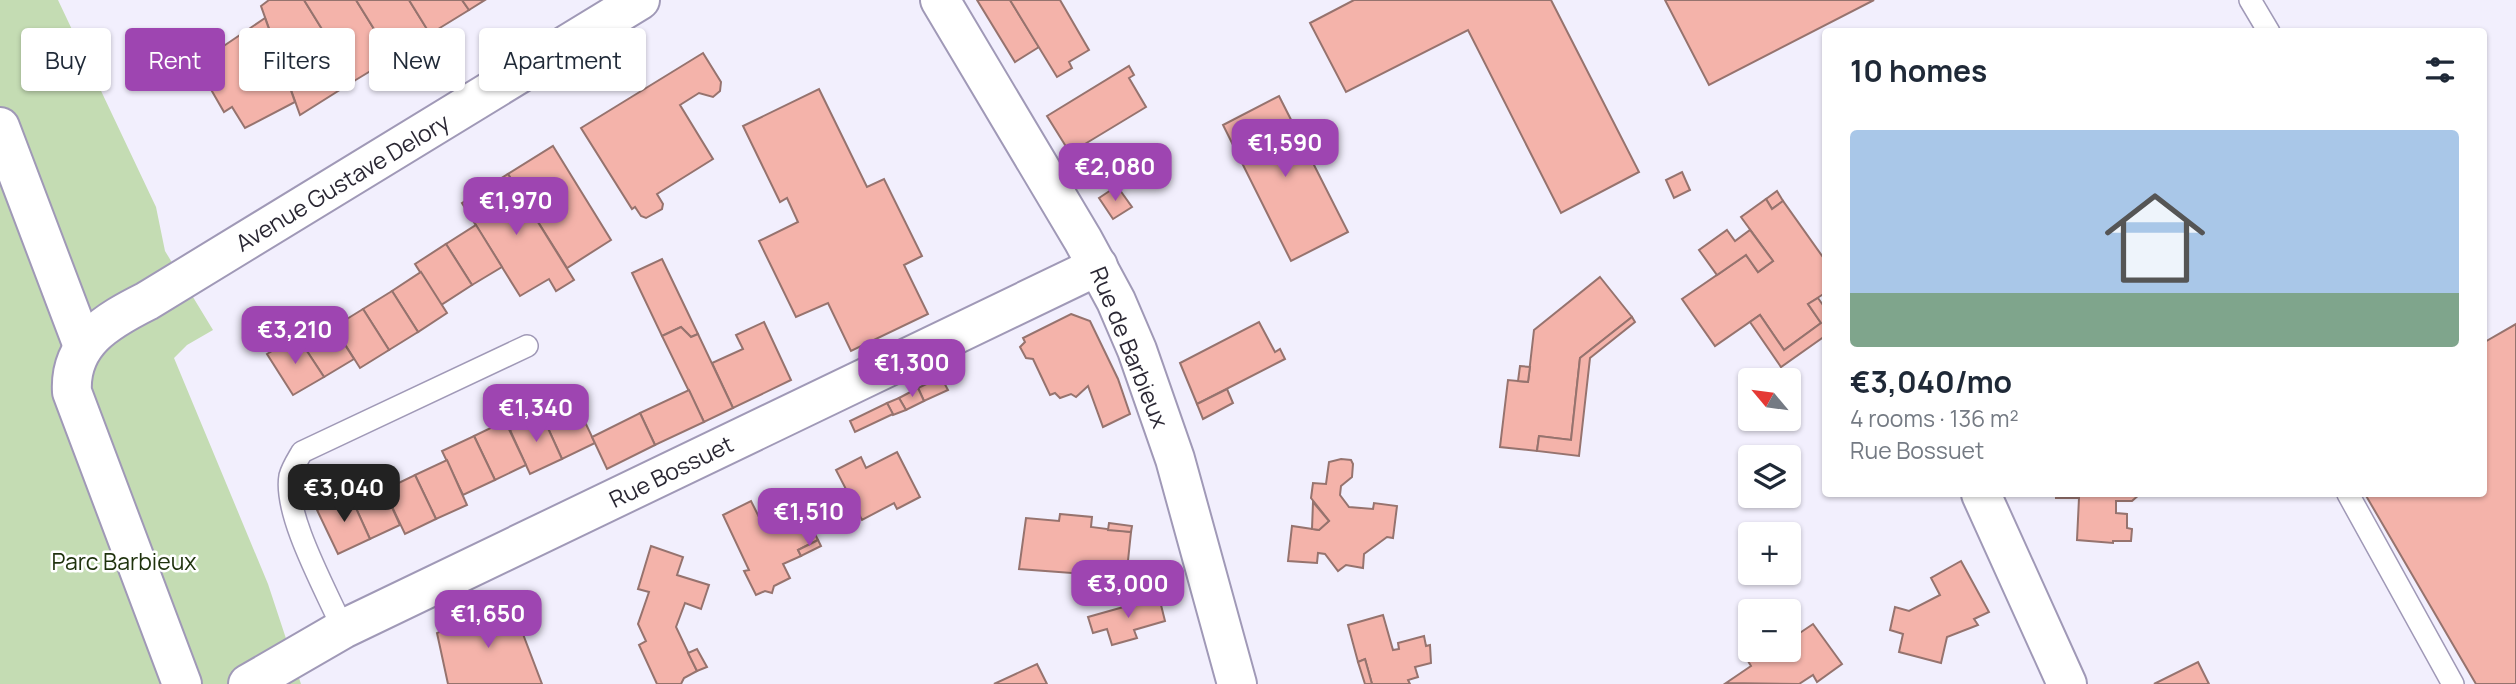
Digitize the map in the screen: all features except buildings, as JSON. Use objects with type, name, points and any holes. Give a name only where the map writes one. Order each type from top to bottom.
[{"type":"street","name":"Avenue Gustave Delory","points":[[83,346],[115,317],[146,301],[640,0]]},
{"type":"street","name":"Rue de Barbieux","points":[[940,0],[1098,266],[1137,350],[1175,459],[1237,684]]},
{"type":"street","points":[[0,127],[83,346],[72,372],[72,392],[182,684]]},
{"type":"street","name":"Rue Bossuet","points":[[248,684],[343,629],[1098,266]]},
{"type":"street","points":[[1982,497],[2067,684]]},
{"type":"lane","points":[[2250,0],[2267,28]]},
{"type":"lane","points":[[343,629],[294,517],[290,475],[302,452],[527,346]]},
{"type":"lane","points":[[2350,497],[2453,684]]},
{"type":"green space","name":"Parc Barbieux","points":[[0,0],[58,0],[71,28],[21,28],[21,91],[101,91],[156,207],[165,251],[213,330],[187,345],[174,358],[268,584],[301,684],[0,684]]}]
